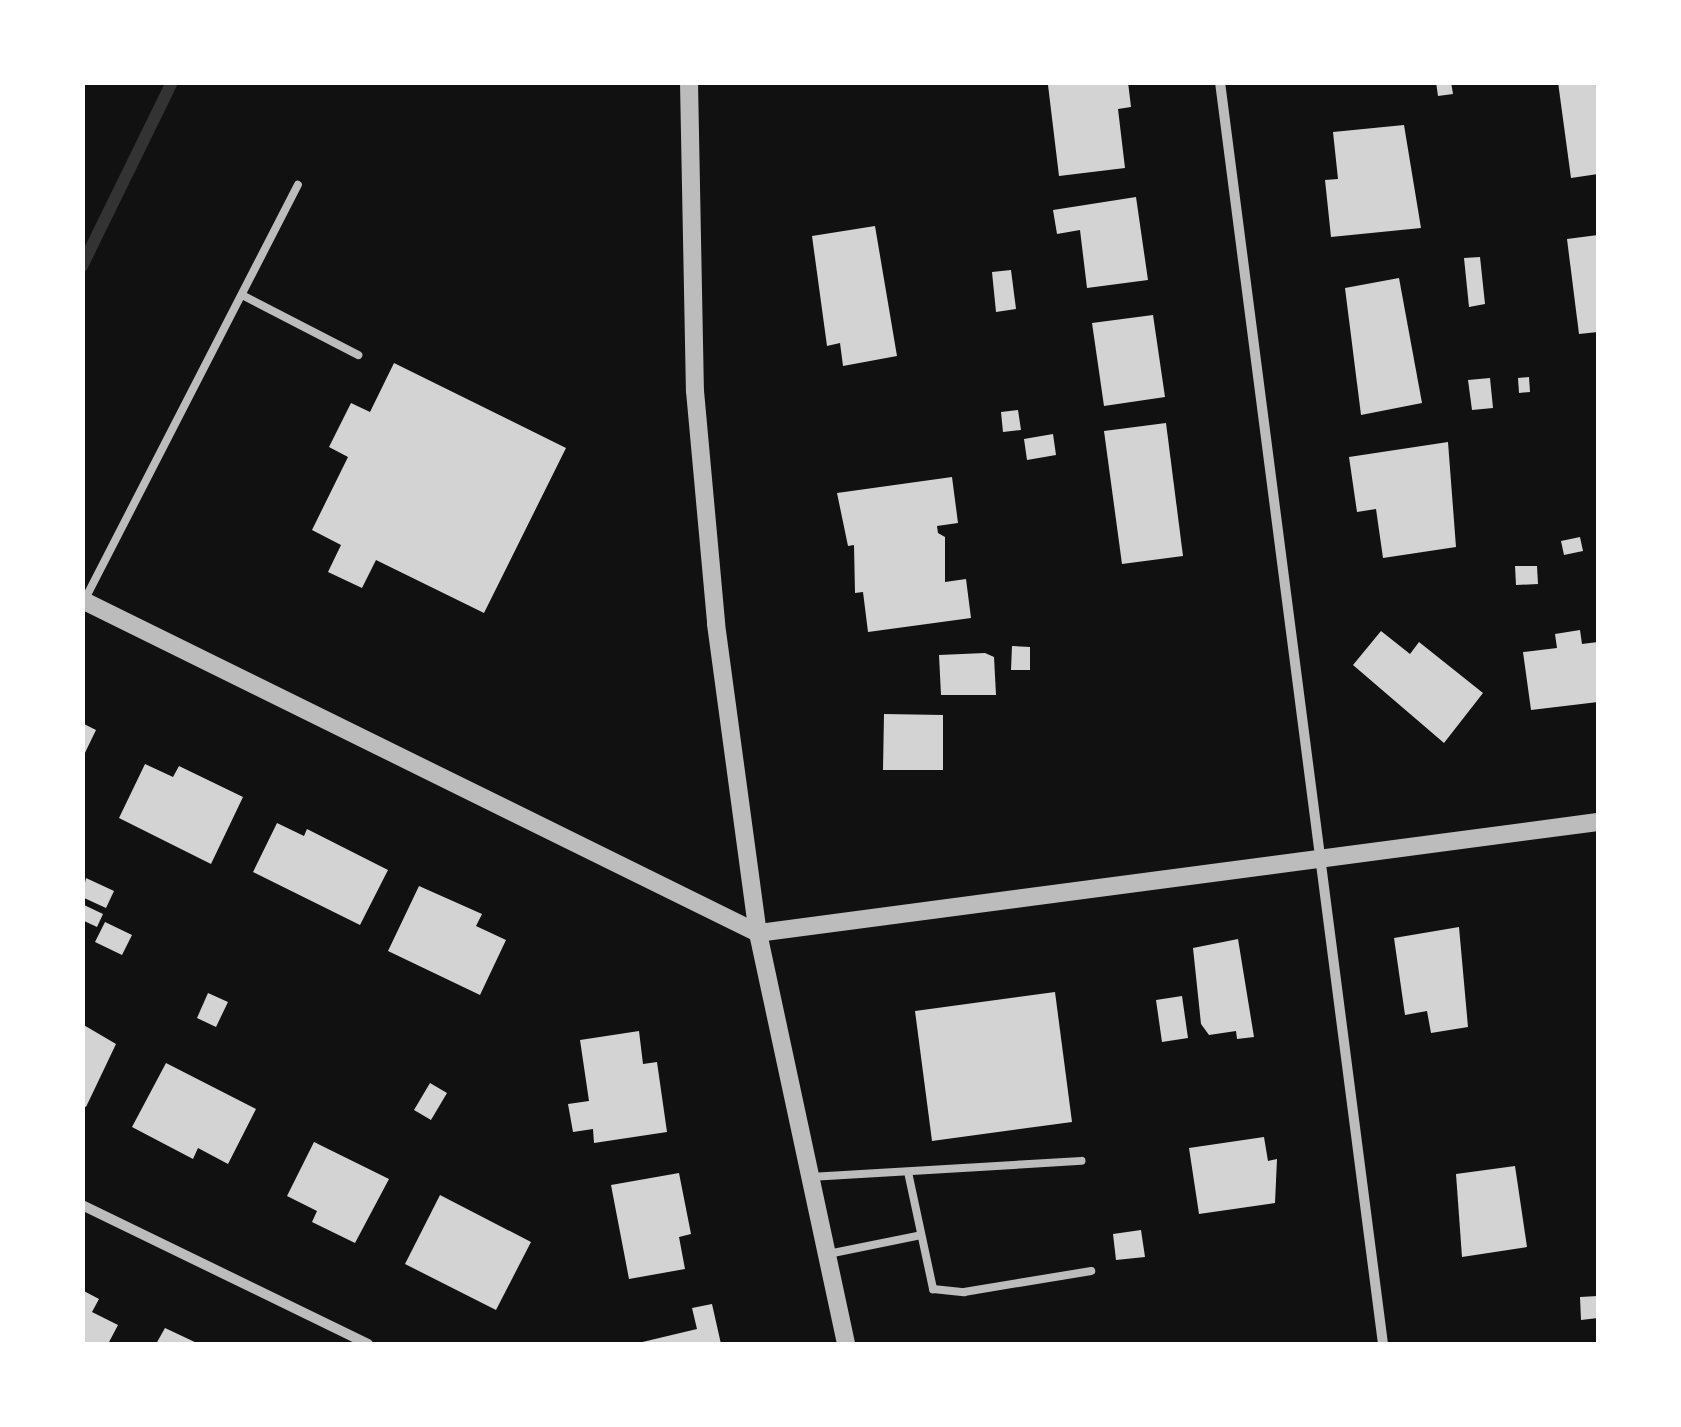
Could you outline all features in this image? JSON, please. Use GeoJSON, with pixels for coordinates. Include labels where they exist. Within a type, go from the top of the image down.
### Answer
{"type":"FeatureCollection","features":[{"type":"Feature","properties":{"kind":"street"},"geometry":{"type":"LineString","coordinates":[[689,82],[687,228],[701,494],[758,932],[846,1344]]}},
{"type":"Feature","properties":{"kind":"street"},"geometry":{"type":"LineString","coordinates":[[1220,82],[1383,1344]]}},
{"type":"Feature","properties":{"kind":"street"},"geometry":{"type":"LineString","coordinates":[[83,601],[758,932],[1318,862],[1598,822]]}},
{"type":"Feature","properties":{"kind":"street"},"geometry":{"type":"LineString","coordinates":[[82,1204],[368,1344]]}},
{"type":"Feature","properties":{"kind":"lane"},"geometry":{"type":"LineString","coordinates":[[83,601],[298,185]]}},
{"type":"Feature","properties":{"kind":"lane"},"geometry":{"type":"LineString","coordinates":[[242,295],[358,355]]}},
{"type":"Feature","properties":{"kind":"lane"},"geometry":{"type":"LineString","coordinates":[[810,1177],[1082,1162]]}},
{"type":"Feature","properties":{"kind":"lane"},"geometry":{"type":"LineString","coordinates":[[908,1172],[933,1289],[964,1292],[1090,1271]]}},
{"type":"Feature","properties":{"kind":"lane"},"geometry":{"type":"LineString","coordinates":[[827,1254],[922,1235]]}},
{"type":"Feature","properties":{"kind":"building"},"geometry":{"type":"Polygon","coordinates":[[[1128,82],[1131,107],[1118,109],[1125,168],[1059,176],[1048,85],[1128,82]]]}},
{"type":"Feature","properties":{"kind":"building"},"geometry":{"type":"Polygon","coordinates":[[[1436,82],[1451,82],[1453,94],[1438,96],[1436,82]]]}},
{"type":"Feature","properties":{"kind":"building"},"geometry":{"type":"Polygon","coordinates":[[[1558,82],[1598,82],[1598,174],[1571,178],[1558,82]]]}},
{"type":"Feature","properties":{"kind":"building"},"geometry":{"type":"Polygon","coordinates":[[[1404,125],[1421,228],[1331,237],[1325,180],[1338,179],[1333,132],[1404,125]]]}},
{"type":"Feature","properties":{"kind":"building"},"geometry":{"type":"Polygon","coordinates":[[[1136,197],[1148,280],[1087,288],[1080,230],[1057,234],[1053,210],[1136,197]]]}},
{"type":"Feature","properties":{"kind":"building"},"geometry":{"type":"Polygon","coordinates":[[[875,226],[897,356],[843,366],[840,343],[827,346],[812,236],[875,226]]]}},
{"type":"Feature","properties":{"kind":"building"},"geometry":{"type":"Polygon","coordinates":[[[1598,235],[1598,332],[1579,334],[1567,239],[1598,235]]]}},
{"type":"Feature","properties":{"kind":"building"},"geometry":{"type":"Polygon","coordinates":[[[1480,257],[1485,304],[1469,307],[1464,258],[1480,257]]]}},
{"type":"Feature","properties":{"kind":"building"},"geometry":{"type":"Polygon","coordinates":[[[1011,270],[1016,309],[996,312],[992,272],[1011,270]]]}},
{"type":"Feature","properties":{"kind":"building"},"geometry":{"type":"Polygon","coordinates":[[[1399,278],[1422,403],[1361,415],[1345,288],[1399,278]]]}},
{"type":"Feature","properties":{"kind":"building"},"geometry":{"type":"Polygon","coordinates":[[[1153,315],[1165,397],[1104,406],[1092,323],[1153,315]]]}},
{"type":"Feature","properties":{"kind":"building"},"geometry":{"type":"Polygon","coordinates":[[[394,363],[566,448],[484,613],[376,560],[362,588],[328,572],[341,545],[312,530],[348,457],[329,447],[351,403],[370,412],[394,363]]]}},
{"type":"Feature","properties":{"kind":"building"},"geometry":{"type":"Polygon","coordinates":[[[1529,377],[1530,392],[1519,393],[1518,378],[1529,377]]]}},
{"type":"Feature","properties":{"kind":"building"},"geometry":{"type":"Polygon","coordinates":[[[1490,378],[1493,408],[1472,410],[1468,380],[1490,378]]]}},
{"type":"Feature","properties":{"kind":"building"},"geometry":{"type":"Polygon","coordinates":[[[1018,410],[1021,430],[1003,432],[1001,412],[1018,410]]]}},
{"type":"Feature","properties":{"kind":"building"},"geometry":{"type":"Polygon","coordinates":[[[1166,423],[1183,556],[1122,564],[1104,431],[1166,423]]]}},
{"type":"Feature","properties":{"kind":"building"},"geometry":{"type":"Polygon","coordinates":[[[1053,434],[1056,455],[1027,460],[1024,439],[1053,434]]]}},
{"type":"Feature","properties":{"kind":"building"},"geometry":{"type":"Polygon","coordinates":[[[1448,442],[1456,547],[1383,558],[1376,509],[1357,512],[1349,457],[1448,442]]]}},
{"type":"Feature","properties":{"kind":"building"},"geometry":{"type":"Polygon","coordinates":[[[952,477],[958,523],[937,526],[938,533],[945,537],[945,582],[966,579],[971,618],[868,632],[863,592],[855,593],[854,545],[848,546],[837,493],[952,477]]]}},
{"type":"Feature","properties":{"kind":"building"},"geometry":{"type":"Polygon","coordinates":[[[1580,537],[1583,551],[1564,555],[1561,541],[1580,537]]]}},
{"type":"Feature","properties":{"kind":"building"},"geometry":{"type":"Polygon","coordinates":[[[1515,566],[1537,566],[1538,584],[1516,585],[1515,566]]]}},
{"type":"Feature","properties":{"kind":"building"},"geometry":{"type":"Polygon","coordinates":[[[1580,630],[1582,644],[1598,642],[1598,702],[1531,710],[1523,652],[1557,648],[1555,634],[1580,630]]]}},
{"type":"Feature","properties":{"kind":"building"},"geometry":{"type":"Polygon","coordinates":[[[1381,631],[1410,654],[1419,642],[1483,693],[1444,743],[1353,665],[1381,631]]]}},
{"type":"Feature","properties":{"kind":"building"},"geometry":{"type":"Polygon","coordinates":[[[1012,646],[1030,647],[1030,670],[1011,670],[1012,646]]]}},
{"type":"Feature","properties":{"kind":"building"},"geometry":{"type":"Polygon","coordinates":[[[985,653],[994,657],[996,695],[941,695],[939,655],[985,653]]]}},
{"type":"Feature","properties":{"kind":"building"},"geometry":{"type":"Polygon","coordinates":[[[884,714],[943,715],[943,770],[883,770],[884,714]]]}},
{"type":"Feature","properties":{"kind":"building"},"geometry":{"type":"Polygon","coordinates":[[[82,723],[96,730],[82,759],[82,723]]]}},
{"type":"Feature","properties":{"kind":"building"},"geometry":{"type":"Polygon","coordinates":[[[145,764],[173,777],[179,766],[243,797],[211,864],[119,818],[145,764]]]}},
{"type":"Feature","properties":{"kind":"building"},"geometry":{"type":"Polygon","coordinates":[[[277,823],[304,836],[307,829],[388,870],[360,925],[253,872],[277,823]]]}},
{"type":"Feature","properties":{"kind":"building"},"geometry":{"type":"Polygon","coordinates":[[[86,878],[114,891],[106,908],[82,897],[86,878]]]}},
{"type":"Feature","properties":{"kind":"building"},"geometry":{"type":"Polygon","coordinates":[[[419,886],[482,914],[476,926],[506,940],[480,995],[388,951],[419,886]]]}},
{"type":"Feature","properties":{"kind":"building"},"geometry":{"type":"Polygon","coordinates":[[[82,904],[103,914],[97,927],[82,920],[82,904]]]}},
{"type":"Feature","properties":{"kind":"building"},"geometry":{"type":"Polygon","coordinates":[[[105,922],[132,935],[122,955],[95,942],[105,922]]]}},
{"type":"Feature","properties":{"kind":"building"},"geometry":{"type":"Polygon","coordinates":[[[1459,927],[1468,1027],[1431,1033],[1427,1011],[1405,1015],[1394,938],[1459,927]]]}},
{"type":"Feature","properties":{"kind":"building"},"geometry":{"type":"Polygon","coordinates":[[[1238,939],[1254,1037],[1237,1039],[1236,1031],[1209,1035],[1201,1024],[1193,948],[1238,939]]]}},
{"type":"Feature","properties":{"kind":"building"},"geometry":{"type":"Polygon","coordinates":[[[1055,992],[1072,1122],[932,1141],[915,1011],[1055,992]]]}},
{"type":"Feature","properties":{"kind":"building"},"geometry":{"type":"Polygon","coordinates":[[[208,993],[228,1002],[216,1027],[197,1018],[208,993]]]}},
{"type":"Feature","properties":{"kind":"building"},"geometry":{"type":"Polygon","coordinates":[[[1182,996],[1188,1038],[1162,1042],[1156,1000],[1182,996]]]}},
{"type":"Feature","properties":{"kind":"building"},"geometry":{"type":"Polygon","coordinates":[[[82,1024],[116,1044],[86,1107],[82,1105],[82,1024]]]}},
{"type":"Feature","properties":{"kind":"building"},"geometry":{"type":"Polygon","coordinates":[[[639,1031],[643,1064],[657,1062],[667,1132],[594,1143],[593,1129],[573,1132],[568,1104],[589,1101],[580,1040],[639,1031]]]}},
{"type":"Feature","properties":{"kind":"building"},"geometry":{"type":"Polygon","coordinates":[[[166,1063],[256,1109],[228,1164],[198,1148],[193,1159],[132,1127],[166,1063]]]}},
{"type":"Feature","properties":{"kind":"building"},"geometry":{"type":"Polygon","coordinates":[[[430,1083],[447,1093],[431,1120],[414,1110],[430,1083]]]}},
{"type":"Feature","properties":{"kind":"building"},"geometry":{"type":"Polygon","coordinates":[[[1264,1137],[1268,1161],[1277,1159],[1275,1203],[1199,1214],[1189,1148],[1264,1137]]]}},
{"type":"Feature","properties":{"kind":"building"},"geometry":{"type":"Polygon","coordinates":[[[314,1142],[389,1179],[355,1243],[312,1222],[317,1211],[287,1196],[314,1142]]]}},
{"type":"Feature","properties":{"kind":"building"},"geometry":{"type":"Polygon","coordinates":[[[1515,1166],[1527,1247],[1462,1257],[1456,1174],[1515,1166]]]}},
{"type":"Feature","properties":{"kind":"building"},"geometry":{"type":"Polygon","coordinates":[[[679,1173],[691,1234],[679,1237],[685,1269],[629,1279],[611,1185],[679,1173]]]}},
{"type":"Feature","properties":{"kind":"building"},"geometry":{"type":"Polygon","coordinates":[[[440,1195],[531,1242],[496,1310],[405,1264],[440,1195]]]}},
{"type":"Feature","properties":{"kind":"building"},"geometry":{"type":"Polygon","coordinates":[[[1141,1230],[1145,1257],[1116,1260],[1113,1234],[1141,1230]]]}},
{"type":"Feature","properties":{"kind":"building"},"geometry":{"type":"Polygon","coordinates":[[[82,1290],[99,1299],[92,1312],[118,1325],[108,1344],[82,1344],[82,1290]]]}},
{"type":"Feature","properties":{"kind":"building"},"geometry":{"type":"Polygon","coordinates":[[[1598,1296],[1598,1318],[1581,1320],[1580,1297],[1598,1296]]]}},
{"type":"Feature","properties":{"kind":"building"},"geometry":{"type":"Polygon","coordinates":[[[712,1304],[721,1344],[634,1344],[697,1329],[692,1308],[712,1304]]]}},
{"type":"Feature","properties":{"kind":"building"},"geometry":{"type":"Polygon","coordinates":[[[165,1328],[199,1344],[156,1344],[165,1328]]]}},
{"type":"Feature","properties":{"kind":"waterway"},"geometry":{"type":"LineString","coordinates":[[82,266],[172,82]]}}]}
